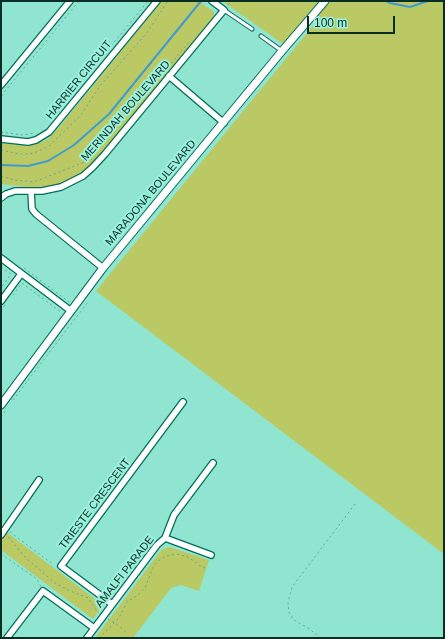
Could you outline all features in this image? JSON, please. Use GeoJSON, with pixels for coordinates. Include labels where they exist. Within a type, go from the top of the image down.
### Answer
{"type":"FeatureCollection","features":[{"type":"Feature","properties":{"kind":"street"},"geometry":{"type":"LineString","coordinates":[[1,85],[70,1]]}},
{"type":"Feature","properties":{"kind":"street","name":"HARRIER CIRCUIT"},"geometry":{"type":"LineString","coordinates":[[1,138],[28,142],[36,140],[49,132],[157,1]]}},
{"type":"Feature","properties":{"kind":"street"},"geometry":{"type":"LineString","coordinates":[[212,1],[223,9]]}},
{"type":"Feature","properties":{"kind":"street","name":"MARADONA BOULEVARD"},"geometry":{"type":"LineString","coordinates":[[1,405],[103,268],[325,1]]}},
{"type":"Feature","properties":{"kind":"street","name":"MERINDAH BOULEVARD"},"geometry":{"type":"LineString","coordinates":[[1,198],[6,194],[15,191],[42,191],[61,187],[82,176],[105,154],[223,9]]}},
{"type":"Feature","properties":{"kind":"street"},"geometry":{"type":"LineString","coordinates":[[169,76],[224,123]]}},
{"type":"Feature","properties":{"kind":"street"},"geometry":{"type":"LineString","coordinates":[[31,191],[32,209],[36,214],[103,268]]}},
{"type":"Feature","properties":{"kind":"street"},"geometry":{"type":"LineString","coordinates":[[1,258],[71,311]]}},
{"type":"Feature","properties":{"kind":"street"},"geometry":{"type":"LineString","coordinates":[[1,300],[21,274]]}},
{"type":"Feature","properties":{"kind":"street","name":"TRIESTE CRESCENT"},"geometry":{"type":"LineString","coordinates":[[112,604],[61,566],[183,402]]}},
{"type":"Feature","properties":{"kind":"street"},"geometry":{"type":"LineString","coordinates":[[165,538],[174,515],[213,463]]}},
{"type":"Feature","properties":{"kind":"street"},"geometry":{"type":"LineString","coordinates":[[2,534],[39,480]]}},
{"type":"Feature","properties":{"kind":"street"},"geometry":{"type":"LineString","coordinates":[[1,523],[7,527]]}},
{"type":"Feature","properties":{"kind":"street","name":"AMALFI PARADE"},"geometry":{"type":"LineString","coordinates":[[87,638],[157,545],[165,538],[211,555]]}},
{"type":"Feature","properties":{"kind":"street"},"geometry":{"type":"LineString","coordinates":[[7,638],[43,591],[94,628]]}},
{"type":"Feature","properties":{"kind":"lane"},"geometry":{"type":"LineString","coordinates":[[223,9],[252,29]]}},
{"type":"Feature","properties":{"kind":"lane"},"geometry":{"type":"LineString","coordinates":[[261,36],[282,51]]}},
{"type":"Feature","properties":{"kind":"path"},"geometry":{"type":"LineString","coordinates":[[1,101],[2,95],[79,1]]}},
{"type":"Feature","properties":{"kind":"path"},"geometry":{"type":"LineString","coordinates":[[85,78],[148,1]]}},
{"type":"Feature","properties":{"kind":"path"},"geometry":{"type":"LineString","coordinates":[[1,150],[19,154],[30,154],[49,146],[81,115],[110,75],[146,34],[168,1]]}},
{"type":"Feature","properties":{"kind":"path"},"geometry":{"type":"LineString","coordinates":[[223,9],[232,1]]}},
{"type":"Feature","properties":{"kind":"path"},"geometry":{"type":"LineString","coordinates":[[161,76],[192,40]]}},
{"type":"Feature","properties":{"kind":"path"},"geometry":{"type":"LineString","coordinates":[[1,132],[25,135],[39,131]]}},
{"type":"Feature","properties":{"kind":"path"},"geometry":{"type":"LineString","coordinates":[[1,176],[20,181],[34,182],[96,157]]}},
{"type":"Feature","properties":{"kind":"path"},"geometry":{"type":"LineString","coordinates":[[1,267],[11,274],[1,288]]}},
{"type":"Feature","properties":{"kind":"path"},"geometry":{"type":"LineString","coordinates":[[24,268],[71,311]]}},
{"type":"Feature","properties":{"kind":"path"},"geometry":{"type":"LineString","coordinates":[[10,300],[22,283],[71,311]]}},
{"type":"Feature","properties":{"kind":"path"},"geometry":{"type":"LineString","coordinates":[[1,416],[88,302]]}},
{"type":"Feature","properties":{"kind":"path"},"geometry":{"type":"LineString","coordinates":[[1,311],[5,306]]}},
{"type":"Feature","properties":{"kind":"path"},"geometry":{"type":"LineString","coordinates":[[321,638],[294,620],[289,613],[288,602],[292,586],[355,504]]}},
{"type":"Feature","properties":{"kind":"path"},"geometry":{"type":"LineString","coordinates":[[7,527],[11,533],[52,564],[61,566]]}},
{"type":"Feature","properties":{"kind":"path"},"geometry":{"type":"LineString","coordinates":[[2,534],[9,538],[26,558],[50,579],[68,590],[88,598],[96,610],[128,634]]}},
{"type":"Feature","properties":{"kind":"path"},"geometry":{"type":"LineString","coordinates":[[1,554],[37,580],[43,591]]}},
{"type":"Feature","properties":{"kind":"path"},"geometry":{"type":"LineString","coordinates":[[99,638],[110,625],[115,623],[121,615],[124,605],[145,588],[153,567],[162,559],[172,555],[182,555],[208,569]]}},
{"type":"Feature","properties":{"kind":"green space"},"geometry":{"type":"Polygon","coordinates":[[[162,1],[199,1],[214,12],[214,16],[95,162],[88,169],[72,179],[50,187],[33,188],[1,184],[1,143],[28,146],[48,139],[162,1]]]}},
{"type":"Feature","properties":{"kind":"green space"},"geometry":{"type":"Polygon","coordinates":[[[222,1],[444,1],[444,554],[96,291],[320,17],[315,13],[286,46],[222,1]]]}},
{"type":"Feature","properties":{"kind":"green space"},"geometry":{"type":"Polygon","coordinates":[[[1,528],[103,605],[93,619],[1,550],[1,528]]]}},
{"type":"Feature","properties":{"kind":"green space"},"geometry":{"type":"Polygon","coordinates":[[[170,547],[209,560],[199,591],[181,585],[171,588],[133,638],[95,638],[162,549],[170,547]]]}},
{"type":"Feature","properties":{"kind":"waterway"},"geometry":{"type":"LineString","coordinates":[[1,165],[28,166],[48,161],[74,145],[109,114],[201,1]]}},
{"type":"Feature","properties":{"kind":"waterway"},"geometry":{"type":"LineString","coordinates":[[386,1],[410,7],[428,1]]}}]}
